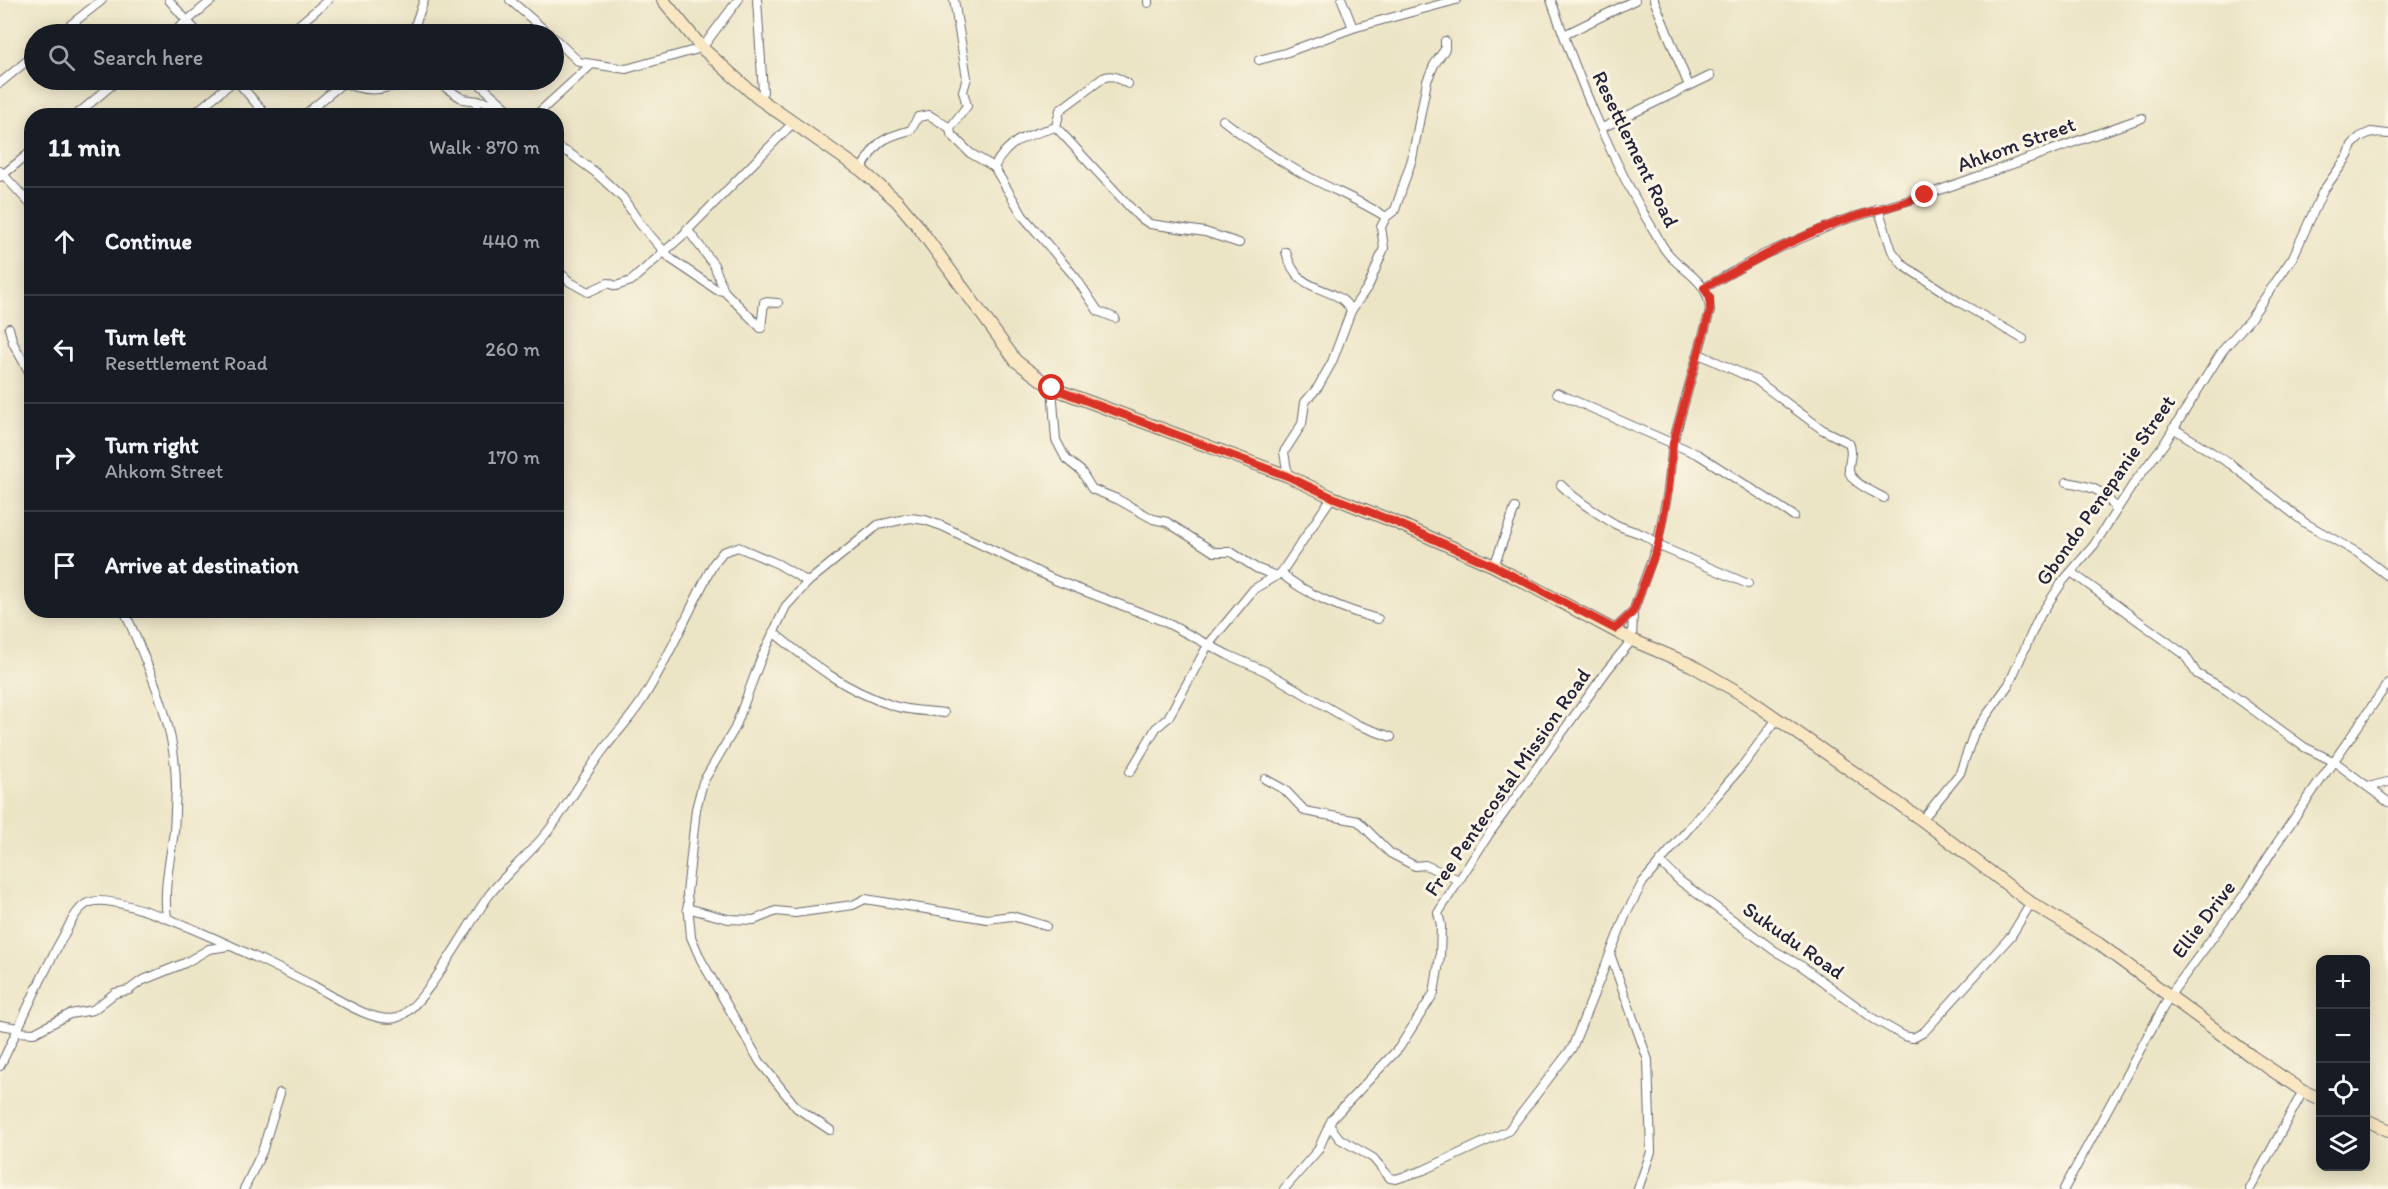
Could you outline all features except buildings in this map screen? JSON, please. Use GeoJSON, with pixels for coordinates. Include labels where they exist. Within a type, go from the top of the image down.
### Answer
{"type":"FeatureCollection","features":[{"type":"Feature","properties":{"kind":"main road"},"geometry":{"type":"LineString","coordinates":[[663,0],[702,48],[758,98],[792,124],[861,170],[897,201],[1016,361],[1052,388],[1287,476],[1395,522],[1494,566],[1632,640],[1691,665],[1743,695],[1922,820],[2031,903],[2099,944],[2303,1091],[2316,1097]]}},
{"type":"Feature","properties":{"kind":"main road"},"geometry":{"type":"LineString","coordinates":[[2370,1122],[2388,1130]]}},
{"type":"Feature","properties":{"kind":"street"},"geometry":{"type":"LineString","coordinates":[[72,24],[102,0]]}},
{"type":"Feature","properties":{"kind":"street"},"geometry":{"type":"LineString","coordinates":[[169,0],[190,24]]}},
{"type":"Feature","properties":{"kind":"street"},"geometry":{"type":"LineString","coordinates":[[183,24],[212,0]]}},
{"type":"Feature","properties":{"kind":"street"},"geometry":{"type":"LineString","coordinates":[[302,24],[328,0]]}},
{"type":"Feature","properties":{"kind":"street"},"geometry":{"type":"LineString","coordinates":[[415,24],[424,0]]}},
{"type":"Feature","properties":{"kind":"street"},"geometry":{"type":"LineString","coordinates":[[510,0],[538,24]]}},
{"type":"Feature","properties":{"kind":"street"},"geometry":{"type":"LineString","coordinates":[[564,48],[579,62],[626,69],[702,48],[738,0]]}},
{"type":"Feature","properties":{"kind":"street"},"geometry":{"type":"LineString","coordinates":[[757,0],[763,92],[758,98]]}},
{"type":"Feature","properties":{"kind":"street"},"geometry":{"type":"LineString","coordinates":[[954,0],[963,66],[967,78],[963,91],[967,106],[950,128],[951,135],[970,153],[994,167],[1023,216],[1076,278],[1098,310],[1115,318]]}},
{"type":"Feature","properties":{"kind":"street"},"geometry":{"type":"LineString","coordinates":[[1342,0],[1353,28]]}},
{"type":"Feature","properties":{"kind":"street"},"geometry":{"type":"LineString","coordinates":[[1259,60],[1353,28],[1456,0]]}},
{"type":"Feature","properties":{"kind":"street","name":"Resettlement Road"},"geometry":{"type":"LineString","coordinates":[[1551,0],[1602,128],[1641,210],[1666,251],[1704,288]]}},
{"type":"Feature","properties":{"kind":"street"},"geometry":{"type":"LineString","coordinates":[[1564,35],[1635,0]]}},
{"type":"Feature","properties":{"kind":"street"},"geometry":{"type":"LineString","coordinates":[[1654,0],[1689,86]]}},
{"type":"Feature","properties":{"kind":"street"},"geometry":{"type":"LineString","coordinates":[[1287,476],[1284,452],[1302,424],[1305,402],[1318,387],[1332,362],[1352,311],[1369,285],[1384,248],[1381,227],[1386,218],[1395,210],[1412,159],[1427,81],[1434,64],[1445,49],[1445,41]]}},
{"type":"Feature","properties":{"kind":"street"},"geometry":{"type":"LineString","coordinates":[[0,83],[24,63]]}},
{"type":"Feature","properties":{"kind":"street"},"geometry":{"type":"LineString","coordinates":[[564,90],[592,64]]}},
{"type":"Feature","properties":{"kind":"street"},"geometry":{"type":"LineString","coordinates":[[1056,127],[1060,110],[1103,78],[1115,76],[1128,84]]}},
{"type":"Feature","properties":{"kind":"street"},"geometry":{"type":"LineString","coordinates":[[1602,128],[1710,76]]}},
{"type":"Feature","properties":{"kind":"street"},"geometry":{"type":"LineString","coordinates":[[85,108],[106,90]]}},
{"type":"Feature","properties":{"kind":"street"},"geometry":{"type":"LineString","coordinates":[[201,108],[223,90]]}},
{"type":"Feature","properties":{"kind":"street"},"geometry":{"type":"LineString","coordinates":[[244,90],[260,108]]}},
{"type":"Feature","properties":{"kind":"street"},"geometry":{"type":"LineString","coordinates":[[312,108],[331,90]]}},
{"type":"Feature","properties":{"kind":"street"},"geometry":{"type":"LineString","coordinates":[[449,90],[463,99],[502,104]]}},
{"type":"Feature","properties":{"kind":"street"},"geometry":{"type":"LineString","coordinates":[[486,90],[507,108]]}},
{"type":"Feature","properties":{"kind":"street"},"geometry":{"type":"LineString","coordinates":[[544,108],[564,90]]}},
{"type":"Feature","properties":{"kind":"street"},"geometry":{"type":"LineString","coordinates":[[477,101],[477,108]]}},
{"type":"Feature","properties":{"kind":"street"},"geometry":{"type":"LineString","coordinates":[[861,170],[873,147],[892,135],[911,130],[918,117],[929,115],[950,128]]}},
{"type":"Feature","properties":{"kind":"street","name":"Ahkom Street"},"geometry":{"type":"LineString","coordinates":[[1704,288],[1800,237],[2142,118]]}},
{"type":"Feature","properties":{"kind":"street"},"geometry":{"type":"LineString","coordinates":[[1223,120],[1253,143],[1297,171],[1368,206],[1386,218]]}},
{"type":"Feature","properties":{"kind":"street"},"geometry":{"type":"LineString","coordinates":[[564,276],[588,291],[608,283],[616,286],[631,280],[687,229],[792,124]]}},
{"type":"Feature","properties":{"kind":"street"},"geometry":{"type":"LineString","coordinates":[[994,167],[1002,151],[1024,136],[1056,127]]}},
{"type":"Feature","properties":{"kind":"street"},"geometry":{"type":"LineString","coordinates":[[1056,127],[1139,217],[1150,224],[1205,232],[1239,243]]}},
{"type":"Feature","properties":{"kind":"street","name":"Gbondo Penepanie Street"},"geometry":{"type":"LineString","coordinates":[[1922,820],[1960,773],[1974,733],[2009,684],[2039,617],[2071,572],[2094,545],[2158,452],[2223,350],[2250,318],[2293,257],[2323,191],[2348,156],[2352,145],[2360,137],[2371,132],[2388,134]]}},
{"type":"Feature","properties":{"kind":"street"},"geometry":{"type":"LineString","coordinates":[[564,151],[595,172],[623,198],[640,224],[664,251],[691,274],[717,290],[724,291]]}},
{"type":"Feature","properties":{"kind":"street"},"geometry":{"type":"LineString","coordinates":[[24,157],[1,174],[24,198]]}},
{"type":"Feature","properties":{"kind":"street"},"geometry":{"type":"LineString","coordinates":[[1878,208],[1892,251],[1904,265],[1959,302],[2023,339]]}},
{"type":"Feature","properties":{"kind":"street"},"geometry":{"type":"LineString","coordinates":[[687,229],[714,265],[724,291],[760,328],[764,302],[778,303]]}},
{"type":"Feature","properties":{"kind":"street"},"geometry":{"type":"LineString","coordinates":[[1286,252],[1295,274],[1316,289],[1329,292],[1347,303],[1352,311]]}},
{"type":"Feature","properties":{"kind":"street"},"geometry":{"type":"LineString","coordinates":[[1632,640],[1633,612],[1658,545],[1668,491],[1673,443],[1710,311],[1710,298],[1704,288]]}},
{"type":"Feature","properties":{"kind":"street"},"geometry":{"type":"LineString","coordinates":[[9,328],[13,343],[24,363]]}},
{"type":"Feature","properties":{"kind":"street"},"geometry":{"type":"LineString","coordinates":[[1699,354],[1756,380],[1823,430],[1849,442],[1852,450],[1849,472],[1852,478],[1884,498]]}},
{"type":"Feature","properties":{"kind":"street"},"geometry":{"type":"LineString","coordinates":[[1052,388],[1056,440],[1066,459],[1081,471],[1092,489],[1153,519],[1167,522],[1214,552],[1231,552],[1256,568],[1278,574],[1307,592],[1356,613],[1378,619]]}},
{"type":"Feature","properties":{"kind":"street"},"geometry":{"type":"LineString","coordinates":[[1557,393],[1699,455],[1794,516]]}},
{"type":"Feature","properties":{"kind":"street"},"geometry":{"type":"LineString","coordinates":[[2173,428],[2232,465],[2304,524],[2358,553],[2388,576]]}},
{"type":"Feature","properties":{"kind":"street"},"geometry":{"type":"LineString","coordinates":[[2067,482],[2097,489],[2111,501],[2116,510]]}},
{"type":"Feature","properties":{"kind":"street"},"geometry":{"type":"LineString","coordinates":[[1561,485],[1578,501],[1617,525],[1650,536],[1658,545],[1748,584]]}},
{"type":"Feature","properties":{"kind":"street"},"geometry":{"type":"LineString","coordinates":[[1130,772],[1156,728],[1168,718],[1208,645],[1254,590],[1278,574],[1332,497]]}},
{"type":"Feature","properties":{"kind":"street"},"geometry":{"type":"LineString","coordinates":[[1494,566],[1515,508]]}},
{"type":"Feature","properties":{"kind":"street"},"geometry":{"type":"LineString","coordinates":[[830,1130],[797,1108],[760,1062],[701,960],[691,938],[687,908],[692,840],[703,782],[735,728],[759,661],[786,606],[808,582],[878,525],[910,518],[925,520],[971,538],[1055,580],[1163,621],[1208,645],[1265,670],[1358,725],[1391,737]]}},
{"type":"Feature","properties":{"kind":"street"},"geometry":{"type":"LineString","coordinates":[[0,1066],[49,961],[75,915],[85,904],[92,901],[140,907],[167,918],[230,946],[369,1015],[393,1019],[404,1015],[412,1009],[436,976],[490,893],[549,829],[603,750],[641,702],[661,669],[714,563],[723,552],[738,547],[778,564],[808,582]]}},
{"type":"Feature","properties":{"kind":"street"},"geometry":{"type":"LineString","coordinates":[[2071,572],[2184,654],[2197,674],[2226,690],[2304,747],[2335,762],[2388,802]]}},
{"type":"Feature","properties":{"kind":"street"},"geometry":{"type":"LineString","coordinates":[[1615,629],[1633,612]]}},
{"type":"Feature","properties":{"kind":"street"},"geometry":{"type":"LineString","coordinates":[[127,618],[159,696],[172,745],[176,787],[174,829],[165,891],[167,918]]}},
{"type":"Feature","properties":{"kind":"street"},"geometry":{"type":"LineString","coordinates":[[773,632],[823,672],[854,689],[895,706],[944,713]]}},
{"type":"Feature","properties":{"kind":"street","name":"Free Pentecostal Mission Road"},"geometry":{"type":"LineString","coordinates":[[1284,1189],[1318,1150],[1332,1119],[1363,1084],[1400,1048],[1434,993],[1440,957],[1441,925],[1438,913],[1488,834],[1608,669],[1632,640]]}},
{"type":"Feature","properties":{"kind":"street","name":"Ellie Drive"},"geometry":{"type":"LineString","coordinates":[[2064,1189],[2170,995],[2247,891],[2277,843],[2388,683]]}},
{"type":"Feature","properties":{"kind":"street"},"geometry":{"type":"LineString","coordinates":[[1329,1125],[1340,1139],[1373,1158],[1390,1178],[1396,1179],[1464,1153],[1508,1131],[1572,1048],[1626,914],[1637,893],[1660,862],[1743,765],[1777,719]]}},
{"type":"Feature","properties":{"kind":"street"},"geometry":{"type":"LineString","coordinates":[[1265,779],[1285,790],[1305,811],[1358,821],[1390,853],[1415,866],[1425,865],[1459,880]]}},
{"type":"Feature","properties":{"kind":"street"},"geometry":{"type":"LineString","coordinates":[[2368,787],[2388,782]]}},
{"type":"Feature","properties":{"kind":"street","name":"Sukudu Road"},"geometry":{"type":"LineString","coordinates":[[1660,862],[1680,881],[1775,951],[1828,984],[1874,1019],[1904,1036],[1913,1038],[1924,1032],[2011,936],[2031,903]]}},
{"type":"Feature","properties":{"kind":"street"},"geometry":{"type":"LineString","coordinates":[[687,908],[728,919],[754,920],[776,911],[795,913],[854,905],[866,899],[987,919],[1012,916],[1046,926]]}},
{"type":"Feature","properties":{"kind":"street"},"geometry":{"type":"LineString","coordinates":[[0,1025],[34,1034],[70,1014],[93,1010],[115,993],[129,990],[141,981],[185,963],[209,949],[230,946]]}},
{"type":"Feature","properties":{"kind":"street"},"geometry":{"type":"LineString","coordinates":[[1610,954],[1648,1060],[1651,1152],[1638,1189]]}},
{"type":"Feature","properties":{"kind":"street"},"geometry":{"type":"LineString","coordinates":[[2250,1189],[2303,1091]]}},
{"type":"Feature","properties":{"kind":"street"},"geometry":{"type":"LineString","coordinates":[[244,1189],[262,1152],[280,1093]]}},
{"type":"Feature","properties":{"kind":"route"},"geometry":{"type":"LineString","coordinates":[[1052,388],[1287,476],[1395,522],[1494,566],[1615,629],[1633,612],[1658,545],[1668,491],[1673,443],[1710,311],[1710,298],[1704,288],[1800,237],[1878,208],[1925,195]]}}]}
